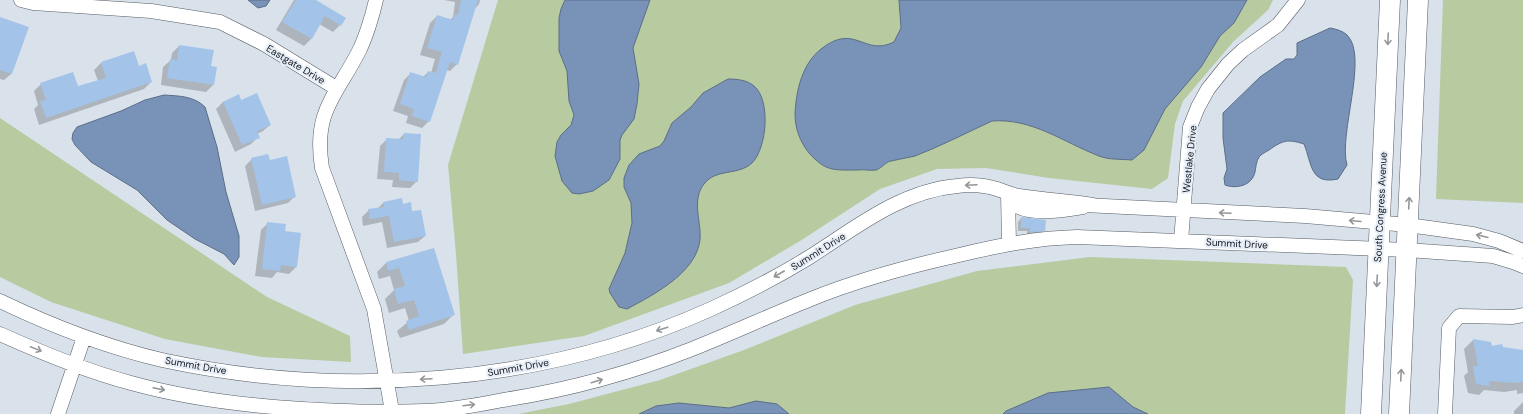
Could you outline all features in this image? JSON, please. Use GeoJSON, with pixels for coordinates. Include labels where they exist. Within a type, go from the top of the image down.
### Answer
{"type":"FeatureCollection","features":[{"type":"Feature","properties":{"kind":"main road","name":"South Congress Avenue"},"geometry":{"type":"LineString","coordinates":[[1371,414],[1390,0]]}},
{"type":"Feature","properties":{"kind":"main road"},"geometry":{"type":"LineString","coordinates":[[1399,414],[1418,0]]}},
{"type":"Feature","properties":{"kind":"street","name":"Eastgate Drive"},"geometry":{"type":"LineString","coordinates":[[21,0],[33,3],[151,11],[220,22],[264,44],[336,88],[323,118],[320,135],[322,168],[374,309],[392,411]]}},
{"type":"Feature","properties":{"kind":"street"},"geometry":{"type":"LineString","coordinates":[[336,88],[360,48],[370,23],[376,0]]}},
{"type":"Feature","properties":{"kind":"street","name":"Westlake Drive"},"geometry":{"type":"LineString","coordinates":[[1181,241],[1190,127],[1201,101],[1208,89],[1228,64],[1243,50],[1278,25],[1298,0]]}},
{"type":"Feature","properties":{"kind":"street","name":"Summit Drive"},"geometry":{"type":"LineString","coordinates":[[0,301],[84,337],[160,359],[211,369],[318,380],[386,381],[437,378],[527,366],[612,345],[675,324],[711,309],[805,260],[885,209],[914,195],[935,189],[978,185],[1008,193],[1017,199],[1028,203],[1305,216],[1408,225],[1473,234],[1499,241],[1523,251]]}},
{"type":"Feature","properties":{"kind":"street"},"geometry":{"type":"LineString","coordinates":[[1008,193],[1009,244]]}},
{"type":"Feature","properties":{"kind":"street","name":"Summit Drive"},"geometry":{"type":"LineString","coordinates":[[0,334],[75,365],[132,383],[236,404],[299,409],[428,411],[485,404],[547,393],[591,383],[692,349],[749,324],[848,285],[890,272],[1009,244],[1038,239],[1067,238],[1181,241],[1407,250],[1493,256],[1523,266]]}},
{"type":"Feature","properties":{"kind":"street"},"geometry":{"type":"LineString","coordinates":[[1445,414],[1449,328],[1459,316],[1513,318],[1523,315]]}},
{"type":"Feature","properties":{"kind":"street"},"geometry":{"type":"LineString","coordinates":[[58,414],[84,337]]}},
{"type":"Feature","properties":{"kind":"green space"},"geometry":{"type":"Polygon","coordinates":[[[498,0],[1273,0],[1268,10],[1233,42],[1183,101],[1175,124],[1168,178],[1152,189],[1049,178],[986,168],[937,169],[880,189],[800,241],[729,283],[584,336],[463,354],[448,165],[498,0]]]}},
{"type":"Feature","properties":{"kind":"green space"},"geometry":{"type":"Polygon","coordinates":[[[1443,0],[1523,0],[1523,203],[1436,199],[1443,0]]]}},
{"type":"Feature","properties":{"kind":"green space"},"geometry":{"type":"Polygon","coordinates":[[[0,118],[267,297],[350,336],[351,362],[262,357],[165,339],[51,302],[0,277],[0,118]]]}},
{"type":"Feature","properties":{"kind":"green space"},"geometry":{"type":"Polygon","coordinates":[[[1090,257],[1346,267],[1353,280],[1345,414],[518,414],[569,404],[660,380],[744,350],[855,305],[977,271],[1090,257]]]}},
{"type":"Feature","properties":{"kind":"water"},"geometry":{"type":"Polygon","coordinates":[[[248,0],[270,0],[266,6],[258,8],[248,0]]]}},
{"type":"Feature","properties":{"kind":"water"},"geometry":{"type":"Polygon","coordinates":[[[565,0],[650,0],[633,48],[639,84],[637,104],[634,119],[620,140],[620,159],[609,180],[593,191],[579,194],[572,193],[562,181],[555,156],[557,142],[561,135],[571,125],[574,115],[569,101],[567,71],[559,51],[559,18],[565,0]]]}},
{"type":"Feature","properties":{"kind":"water"},"geometry":{"type":"Polygon","coordinates":[[[899,0],[1247,0],[1234,23],[1220,36],[1201,67],[1165,109],[1144,150],[1132,160],[1103,157],[1047,132],[1021,123],[992,121],[944,144],[915,156],[889,162],[876,170],[836,170],[826,167],[820,164],[809,153],[797,130],[795,114],[801,78],[814,55],[833,42],[843,39],[851,39],[875,46],[884,46],[894,42],[901,28],[899,0]]]}},
{"type":"Feature","properties":{"kind":"water"},"geometry":{"type":"Polygon","coordinates":[[[1330,28],[1344,32],[1347,35],[1353,45],[1355,60],[1346,135],[1345,152],[1347,165],[1338,179],[1322,179],[1317,176],[1311,165],[1304,144],[1294,141],[1286,141],[1278,144],[1260,156],[1257,161],[1253,177],[1247,183],[1234,187],[1225,185],[1224,178],[1227,169],[1223,138],[1223,113],[1260,77],[1286,59],[1294,59],[1297,55],[1297,43],[1330,28]]]}},
{"type":"Feature","properties":{"kind":"water"},"geometry":{"type":"Polygon","coordinates":[[[728,79],[748,82],[754,86],[763,102],[765,113],[764,136],[757,156],[752,163],[746,167],[740,170],[715,176],[704,184],[698,201],[700,231],[699,245],[694,257],[676,279],[651,296],[627,309],[619,307],[609,289],[625,253],[632,223],[631,203],[624,187],[624,178],[629,165],[639,154],[660,146],[664,141],[672,123],[691,107],[703,93],[728,79]]]}},
{"type":"Feature","properties":{"kind":"water"},"geometry":{"type":"Polygon","coordinates":[[[164,95],[181,96],[201,103],[205,107],[217,147],[226,192],[239,236],[239,257],[234,265],[224,254],[195,239],[167,220],[137,190],[91,162],[75,145],[72,139],[73,133],[77,127],[121,111],[145,100],[164,95]]]}},
{"type":"Feature","properties":{"kind":"water"},"geometry":{"type":"Polygon","coordinates":[[[1109,387],[1133,407],[1148,414],[1003,414],[1006,411],[1048,393],[1109,387]]]}},
{"type":"Feature","properties":{"kind":"water"},"geometry":{"type":"Polygon","coordinates":[[[756,401],[777,404],[789,414],[639,414],[656,406],[679,403],[729,408],[756,401]]]}},
{"type":"Feature","properties":{"kind":"building"},"geometry":{"type":"Polygon","coordinates":[[[296,0],[316,0],[346,18],[341,26],[325,16],[312,39],[282,22],[296,0]]]}},
{"type":"Feature","properties":{"kind":"building"},"geometry":{"type":"Polygon","coordinates":[[[461,0],[478,0],[458,65],[450,62],[430,122],[412,116],[414,109],[400,104],[410,72],[426,77],[428,71],[436,73],[442,52],[427,48],[437,15],[453,20],[455,14],[458,15],[461,0]]]}},
{"type":"Feature","properties":{"kind":"building"},"geometry":{"type":"Polygon","coordinates":[[[0,17],[29,27],[12,74],[0,70],[0,17]]]}},
{"type":"Feature","properties":{"kind":"building"},"geometry":{"type":"Polygon","coordinates":[[[179,45],[214,50],[211,66],[217,67],[214,85],[167,78],[170,59],[177,60],[179,45]]]}},
{"type":"Feature","properties":{"kind":"building"},"geometry":{"type":"Polygon","coordinates":[[[134,51],[139,66],[146,63],[152,82],[46,118],[40,101],[46,100],[40,83],[73,72],[78,86],[106,78],[101,62],[134,51]]]}},
{"type":"Feature","properties":{"kind":"building"},"geometry":{"type":"Polygon","coordinates":[[[257,93],[271,125],[257,131],[260,138],[242,145],[223,102],[239,94],[241,100],[257,93]]]}},
{"type":"Feature","properties":{"kind":"building"},"geometry":{"type":"Polygon","coordinates":[[[404,133],[421,134],[418,182],[399,180],[399,173],[384,172],[386,138],[403,139],[404,133]]]}},
{"type":"Feature","properties":{"kind":"building"},"geometry":{"type":"Polygon","coordinates":[[[268,154],[270,160],[287,156],[296,197],[262,205],[251,158],[268,154]]]}},
{"type":"Feature","properties":{"kind":"building"},"geometry":{"type":"Polygon","coordinates":[[[402,198],[403,204],[411,202],[412,211],[421,210],[426,236],[394,242],[389,216],[370,219],[368,209],[384,207],[383,202],[402,198]]]}},
{"type":"Feature","properties":{"kind":"building"},"geometry":{"type":"Polygon","coordinates":[[[1021,217],[1046,220],[1045,231],[1030,232],[1030,228],[1021,228],[1021,217]]]}},
{"type":"Feature","properties":{"kind":"building"},"geometry":{"type":"Polygon","coordinates":[[[267,222],[286,224],[285,231],[301,233],[297,267],[281,265],[280,271],[262,269],[267,222]]]}},
{"type":"Feature","properties":{"kind":"building"},"geometry":{"type":"Polygon","coordinates":[[[434,248],[455,315],[409,330],[406,321],[419,316],[414,300],[398,304],[394,289],[405,286],[399,268],[388,271],[386,262],[434,248]]]}},
{"type":"Feature","properties":{"kind":"building"},"geometry":{"type":"Polygon","coordinates":[[[1473,339],[1491,342],[1492,346],[1502,344],[1503,347],[1523,350],[1523,382],[1514,383],[1490,381],[1489,386],[1476,384],[1473,366],[1478,366],[1473,339]]]}}]}
